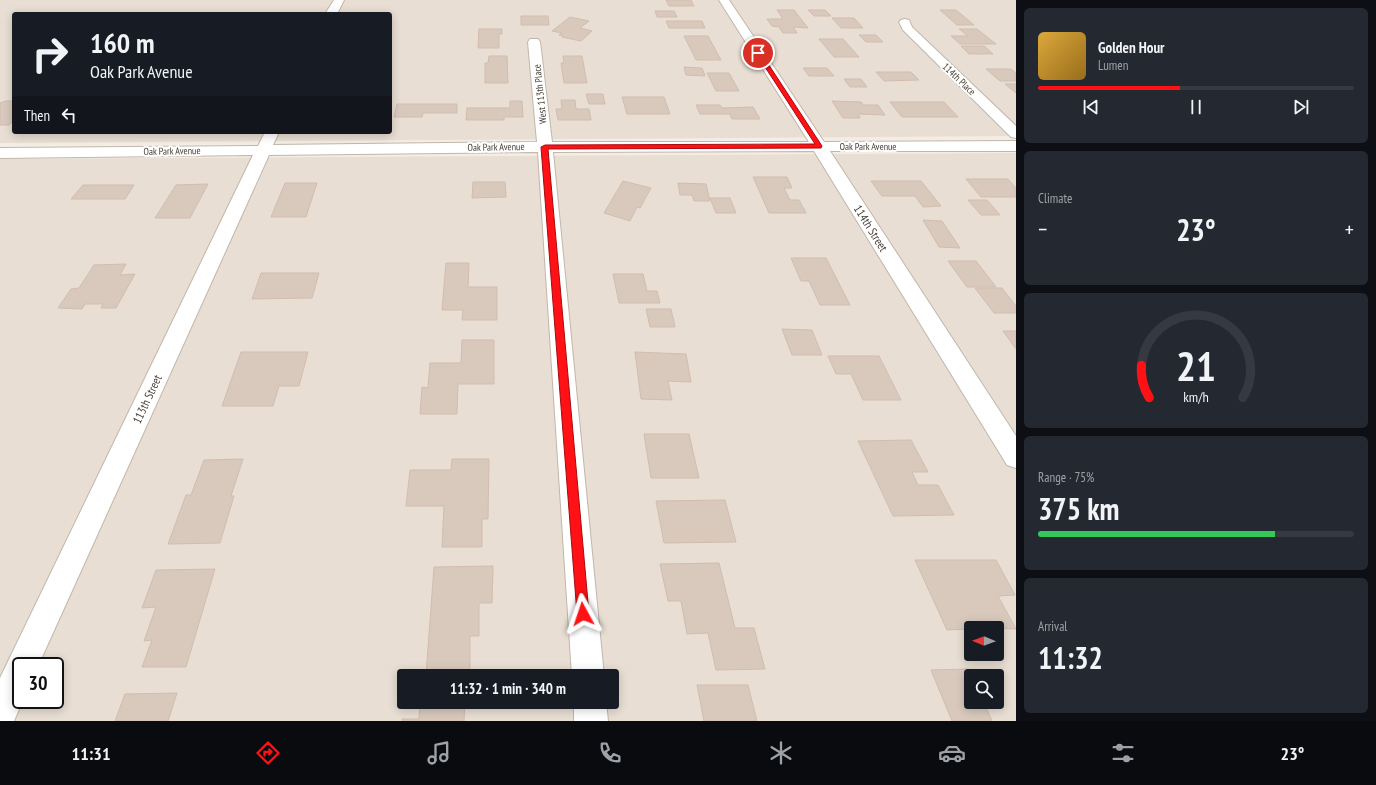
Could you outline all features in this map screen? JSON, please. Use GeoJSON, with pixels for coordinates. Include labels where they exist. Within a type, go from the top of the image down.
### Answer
{"type":"FeatureCollection","features":[{"type":"Feature","properties":{"kind":"street"},"geometry":{"type":"LineString","coordinates":[[333,12],[338,0]]}},
{"type":"Feature","properties":{"kind":"street","name":"114th Street"},"geometry":{"type":"LineString","coordinates":[[724,0],[819,146],[1016,457]]}},
{"type":"Feature","properties":{"kind":"street","name":"114th Place"},"geometry":{"type":"LineString","coordinates":[[905,22],[907,28],[1016,134]]}},
{"type":"Feature","properties":{"kind":"street","name":"West 113th Place"},"geometry":{"type":"LineString","coordinates":[[534,42],[545,147],[587,669]]}},
{"type":"Feature","properties":{"kind":"street","name":"Oak Park Avenue"},"geometry":{"type":"LineString","coordinates":[[0,153],[267,141],[545,147],[1016,146]]}},
{"type":"Feature","properties":{"kind":"street","name":"113th Street"},"geometry":{"type":"LineString","coordinates":[[27,657],[267,141]]}},
{"type":"Feature","properties":{"kind":"street","name":"113th Street"},"geometry":{"type":"LineString","coordinates":[[0,714],[12,688]]}},
{"type":"Feature","properties":{"kind":"street"},"geometry":{"type":"LineString","coordinates":[[590,709],[591,721]]}},
{"type":"Feature","properties":{"kind":"shaded area"},"geometry":{"type":"Polygon","coordinates":[[[0,0],[1016,0],[1016,136],[0,143],[0,0]]]}},
{"type":"Feature","properties":{"kind":"shaded area"},"geometry":{"type":"Polygon","coordinates":[[[1016,153],[1016,721],[0,721],[0,159],[1016,153]]]}},
{"type":"Feature","properties":{"kind":"building"},"geometry":{"type":"Polygon","coordinates":[[[666,0],[691,0],[694,6],[669,6],[666,0]]]}},
{"type":"Feature","properties":{"kind":"building"},"geometry":{"type":"Polygon","coordinates":[[[777,10],[794,10],[808,28],[793,27],[797,33],[783,33],[779,27],[772,26],[767,19],[783,19],[777,10]]]}},
{"type":"Feature","properties":{"kind":"building"},"geometry":{"type":"Polygon","coordinates":[[[808,10],[825,10],[831,16],[814,16],[808,10]]]}},
{"type":"Feature","properties":{"kind":"building"},"geometry":{"type":"Polygon","coordinates":[[[940,10],[956,10],[974,25],[957,25],[940,10]]]}},
{"type":"Feature","properties":{"kind":"building"},"geometry":{"type":"Polygon","coordinates":[[[655,11],[674,11],[677,17],[657,17],[655,11]]]}},
{"type":"Feature","properties":{"kind":"building"},"geometry":{"type":"Polygon","coordinates":[[[521,16],[548,16],[549,25],[521,25],[521,16]]]}},
{"type":"Feature","properties":{"kind":"building"},"geometry":{"type":"Polygon","coordinates":[[[570,17],[589,21],[580,28],[592,31],[581,41],[562,37],[563,36],[559,35],[562,33],[552,31],[570,17]]]}},
{"type":"Feature","properties":{"kind":"building"},"geometry":{"type":"Polygon","coordinates":[[[832,18],[854,18],[863,28],[841,28],[832,18]]]}},
{"type":"Feature","properties":{"kind":"building"},"geometry":{"type":"Polygon","coordinates":[[[666,21],[702,21],[705,28],[669,28],[666,21]]]}},
{"type":"Feature","properties":{"kind":"building"},"geometry":{"type":"Polygon","coordinates":[[[479,29],[502,29],[502,34],[499,34],[499,48],[478,48],[479,29]]]}},
{"type":"Feature","properties":{"kind":"building"},"geometry":{"type":"Polygon","coordinates":[[[959,29],[977,29],[996,44],[960,44],[951,36],[968,36],[959,29]]]}},
{"type":"Feature","properties":{"kind":"building"},"geometry":{"type":"Polygon","coordinates":[[[859,35],[876,35],[883,42],[866,42],[859,35]]]}},
{"type":"Feature","properties":{"kind":"building"},"geometry":{"type":"Polygon","coordinates":[[[684,36],[708,36],[721,60],[696,60],[684,36]]]}},
{"type":"Feature","properties":{"kind":"building"},"geometry":{"type":"Polygon","coordinates":[[[819,39],[843,39],[859,57],[834,57],[819,39]]]}},
{"type":"Feature","properties":{"kind":"building"},"geometry":{"type":"Polygon","coordinates":[[[961,46],[984,46],[993,54],[969,54],[961,46]]]}},
{"type":"Feature","properties":{"kind":"building"},"geometry":{"type":"Polygon","coordinates":[[[489,56],[507,56],[508,83],[485,83],[485,63],[488,63],[489,56]]]}},
{"type":"Feature","properties":{"kind":"building"},"geometry":{"type":"Polygon","coordinates":[[[563,56],[582,56],[587,83],[564,83],[561,63],[564,63],[563,56]]]}},
{"type":"Feature","properties":{"kind":"building"},"geometry":{"type":"Polygon","coordinates":[[[684,67],[702,68],[705,76],[686,75],[684,67]]]}},
{"type":"Feature","properties":{"kind":"building"},"geometry":{"type":"Polygon","coordinates":[[[803,68],[827,68],[834,76],[809,76],[803,68]]]}},
{"type":"Feature","properties":{"kind":"building"},"geometry":{"type":"Polygon","coordinates":[[[986,69],[1011,69],[1016,73],[1016,81],[1000,81],[986,69]]]}},
{"type":"Feature","properties":{"kind":"building"},"geometry":{"type":"Polygon","coordinates":[[[876,72],[911,72],[919,80],[884,81],[876,72]]]}},
{"type":"Feature","properties":{"kind":"building"},"geometry":{"type":"Polygon","coordinates":[[[707,73],[729,73],[739,91],[716,91],[707,73]]]}},
{"type":"Feature","properties":{"kind":"building"},"geometry":{"type":"Polygon","coordinates":[[[844,79],[861,79],[867,87],[850,87],[844,79]]]}},
{"type":"Feature","properties":{"kind":"building"},"geometry":{"type":"Polygon","coordinates":[[[1005,84],[1016,84],[1016,93],[1005,84]]]}},
{"type":"Feature","properties":{"kind":"building"},"geometry":{"type":"Polygon","coordinates":[[[586,94],[603,94],[605,104],[589,104],[586,94]]]}},
{"type":"Feature","properties":{"kind":"building"},"geometry":{"type":"Polygon","coordinates":[[[622,97],[664,97],[670,114],[627,114],[622,97]]]}},
{"type":"Feature","properties":{"kind":"building"},"geometry":{"type":"Polygon","coordinates":[[[561,100],[575,100],[576,109],[589,109],[591,120],[558,120],[556,109],[562,109],[561,100]]]}},
{"type":"Feature","properties":{"kind":"building"},"geometry":{"type":"Polygon","coordinates":[[[12,101],[12,122],[9,125],[0,125],[0,103],[12,101]]]}},
{"type":"Feature","properties":{"kind":"building"},"geometry":{"type":"Polygon","coordinates":[[[510,101],[522,101],[523,117],[504,117],[504,120],[466,120],[467,108],[510,108],[510,101]]]}},
{"type":"Feature","properties":{"kind":"building"},"geometry":{"type":"Polygon","coordinates":[[[832,101],[861,102],[864,105],[878,105],[885,115],[858,114],[860,118],[843,118],[832,101]]]}},
{"type":"Feature","properties":{"kind":"building"},"geometry":{"type":"Polygon","coordinates":[[[890,102],[944,102],[958,117],[902,117],[890,102]]]}},
{"type":"Feature","properties":{"kind":"building"},"geometry":{"type":"Polygon","coordinates":[[[397,104],[457,104],[457,113],[423,113],[422,117],[394,117],[397,104]]]}},
{"type":"Feature","properties":{"kind":"building"},"geometry":{"type":"Polygon","coordinates":[[[696,105],[720,105],[722,108],[753,107],[760,119],[732,119],[730,114],[700,114],[696,105]]]}},
{"type":"Feature","properties":{"kind":"building"},"geometry":{"type":"Polygon","coordinates":[[[753,177],[787,177],[792,188],[784,188],[790,200],[799,200],[806,213],[769,213],[753,177]]]}},
{"type":"Feature","properties":{"kind":"building"},"geometry":{"type":"Polygon","coordinates":[[[966,179],[1008,179],[1016,188],[1016,197],[981,197],[966,179]]]}},
{"type":"Feature","properties":{"kind":"building"},"geometry":{"type":"Polygon","coordinates":[[[623,181],[651,188],[640,208],[637,207],[630,221],[604,213],[623,181]]]}},
{"type":"Feature","properties":{"kind":"building"},"geometry":{"type":"Polygon","coordinates":[[[871,181],[921,181],[941,206],[923,207],[915,196],[882,196],[871,181]]]}},
{"type":"Feature","properties":{"kind":"building"},"geometry":{"type":"Polygon","coordinates":[[[473,182],[505,182],[506,197],[472,198],[473,182]]]}},
{"type":"Feature","properties":{"kind":"building"},"geometry":{"type":"Polygon","coordinates":[[[285,183],[317,183],[306,217],[271,217],[285,183]]]}},
{"type":"Feature","properties":{"kind":"building"},"geometry":{"type":"Polygon","coordinates":[[[678,183],[706,184],[710,201],[694,201],[692,195],[680,195],[678,183]]]}},
{"type":"Feature","properties":{"kind":"building"},"geometry":{"type":"Polygon","coordinates":[[[208,184],[190,218],[155,218],[176,185],[208,184]]]}},
{"type":"Feature","properties":{"kind":"building"},"geometry":{"type":"Polygon","coordinates":[[[83,185],[134,185],[125,199],[71,199],[83,185]]]}},
{"type":"Feature","properties":{"kind":"building"},"geometry":{"type":"Polygon","coordinates":[[[710,198],[730,198],[736,213],[716,213],[710,198]]]}},
{"type":"Feature","properties":{"kind":"building"},"geometry":{"type":"Polygon","coordinates":[[[968,200],[987,200],[1000,215],[981,215],[968,200]]]}},
{"type":"Feature","properties":{"kind":"building"},"geometry":{"type":"Polygon","coordinates":[[[923,220],[942,221],[960,248],[939,247],[923,220]]]}},
{"type":"Feature","properties":{"kind":"building"},"geometry":{"type":"Polygon","coordinates":[[[791,258],[826,258],[850,305],[820,305],[809,281],[801,281],[791,258]]]}},
{"type":"Feature","properties":{"kind":"building"},"geometry":{"type":"Polygon","coordinates":[[[948,261],[976,261],[996,287],[967,287],[948,261]]]}},
{"type":"Feature","properties":{"kind":"building"},"geometry":{"type":"Polygon","coordinates":[[[446,263],[469,263],[468,287],[497,287],[497,320],[462,320],[463,310],[442,310],[446,263]]]}},
{"type":"Feature","properties":{"kind":"building"},"geometry":{"type":"Polygon","coordinates":[[[126,264],[120,275],[135,274],[116,308],[101,308],[103,304],[85,304],[82,309],[58,308],[71,289],[79,288],[94,265],[126,264]]]}},
{"type":"Feature","properties":{"kind":"building"},"geometry":{"type":"Polygon","coordinates":[[[261,273],[319,273],[312,298],[252,299],[261,273]]]}},
{"type":"Feature","properties":{"kind":"building"},"geometry":{"type":"Polygon","coordinates":[[[613,274],[643,274],[647,291],[657,291],[660,303],[619,303],[613,274]]]}},
{"type":"Feature","properties":{"kind":"building"},"geometry":{"type":"Polygon","coordinates":[[[975,288],[1002,288],[1016,306],[1016,313],[994,313],[975,288]]]}},
{"type":"Feature","properties":{"kind":"building"},"geometry":{"type":"Polygon","coordinates":[[[646,309],[671,309],[675,327],[650,327],[646,309]]]}},
{"type":"Feature","properties":{"kind":"building"},"geometry":{"type":"Polygon","coordinates":[[[782,329],[812,330],[822,355],[792,355],[782,329]]]}},
{"type":"Feature","properties":{"kind":"building"},"geometry":{"type":"Polygon","coordinates":[[[1003,331],[1016,331],[1016,349],[1003,331]]]}},
{"type":"Feature","properties":{"kind":"building"},"geometry":{"type":"Polygon","coordinates":[[[462,340],[494,340],[494,384],[458,384],[457,414],[420,414],[422,387],[428,388],[430,363],[461,363],[462,340]]]}},
{"type":"Feature","properties":{"kind":"building"},"geometry":{"type":"Polygon","coordinates":[[[241,352],[308,352],[299,386],[279,386],[273,406],[222,406],[241,352]]]}},
{"type":"Feature","properties":{"kind":"building"},"geometry":{"type":"Polygon","coordinates":[[[635,352],[686,354],[691,382],[668,381],[672,400],[641,399],[635,352]]]}},
{"type":"Feature","properties":{"kind":"building"},"geometry":{"type":"Polygon","coordinates":[[[828,356],[879,356],[901,400],[863,400],[851,374],[836,374],[828,356]]]}},
{"type":"Feature","properties":{"kind":"building"},"geometry":{"type":"Polygon","coordinates":[[[644,434],[689,434],[699,478],[651,478],[644,434]]]}},
{"type":"Feature","properties":{"kind":"building"},"geometry":{"type":"Polygon","coordinates":[[[911,440],[928,472],[912,472],[918,485],[938,485],[954,515],[893,516],[858,441],[911,440]]]}},
{"type":"Feature","properties":{"kind":"building"},"geometry":{"type":"Polygon","coordinates":[[[243,459],[231,496],[234,496],[220,543],[168,544],[186,495],[191,495],[204,460],[243,459]]]}},
{"type":"Feature","properties":{"kind":"building"},"geometry":{"type":"Polygon","coordinates":[[[452,459],[489,459],[488,519],[482,519],[482,547],[442,547],[444,506],[406,506],[410,470],[451,470],[452,459]]]}},
{"type":"Feature","properties":{"kind":"building"},"geometry":{"type":"Polygon","coordinates":[[[725,500],[736,542],[664,543],[656,501],[725,500]]]}},
{"type":"Feature","properties":{"kind":"building"},"geometry":{"type":"Polygon","coordinates":[[[915,560],[996,560],[1015,595],[998,596],[1016,629],[1004,629],[1004,621],[964,621],[964,629],[947,630],[915,560]]]}},
{"type":"Feature","properties":{"kind":"building"},"geometry":{"type":"Polygon","coordinates":[[[719,563],[735,628],[754,628],[765,669],[716,670],[708,633],[687,634],[681,601],[668,601],[660,564],[719,563]]]}},
{"type":"Feature","properties":{"kind":"building"},"geometry":{"type":"Polygon","coordinates":[[[493,566],[492,603],[479,603],[479,636],[470,636],[470,669],[426,669],[434,567],[493,566]]]}},
{"type":"Feature","properties":{"kind":"building"},"geometry":{"type":"Polygon","coordinates":[[[215,569],[186,667],[142,667],[152,640],[144,641],[156,607],[142,608],[156,570],[215,569]]]}},
{"type":"Feature","properties":{"kind":"building"},"geometry":{"type":"Polygon","coordinates":[[[964,669],[964,709],[987,709],[992,721],[952,721],[931,670],[964,669]]]}},
{"type":"Feature","properties":{"kind":"building"},"geometry":{"type":"Polygon","coordinates":[[[697,685],[748,685],[757,721],[704,721],[697,685]]]}},
{"type":"Feature","properties":{"kind":"building"},"geometry":{"type":"Polygon","coordinates":[[[177,693],[168,721],[115,721],[125,694],[177,693]]]}},
{"type":"Feature","properties":{"kind":"building"},"geometry":{"type":"Polygon","coordinates":[[[420,709],[465,709],[464,721],[402,721],[402,719],[419,719],[420,709]]]}},
{"type":"Feature","properties":{"kind":"route"},"geometry":{"type":"LineString","coordinates":[[583,614],[545,147],[819,146],[758,53]]}}]}
